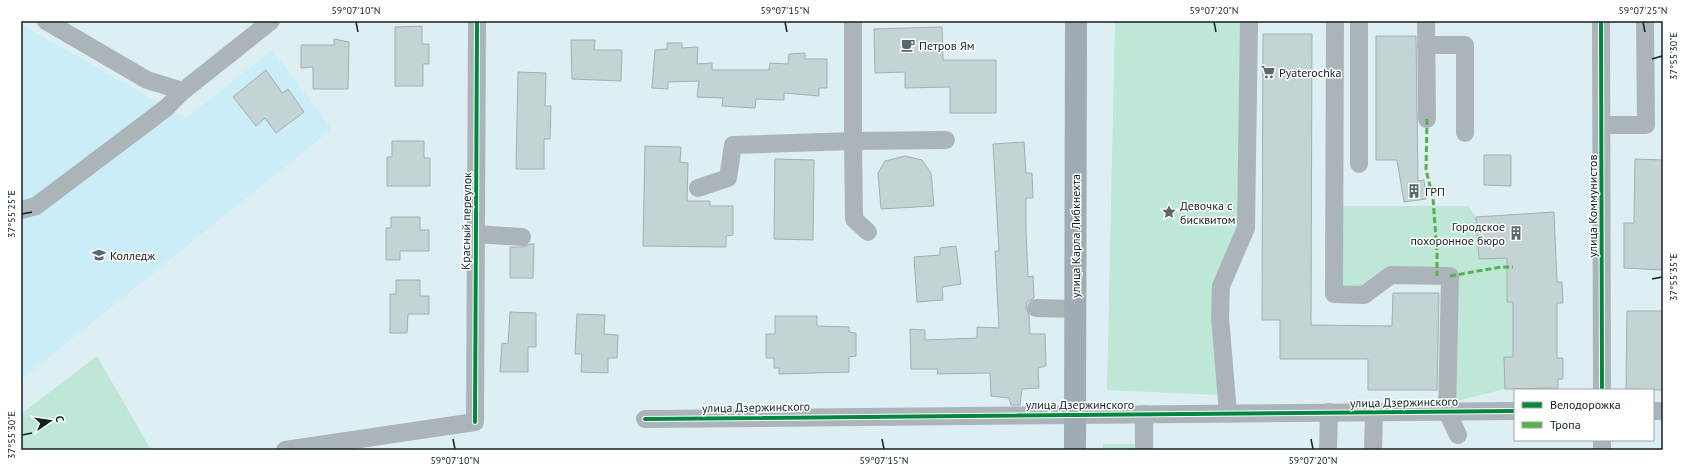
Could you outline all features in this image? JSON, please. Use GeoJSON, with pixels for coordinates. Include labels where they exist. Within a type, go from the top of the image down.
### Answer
{"type":"FeatureCollection","features":[{"type":"Feature","properties":{"kind":"main road","name":"улица Карла Либкнехта"},"geometry":{"type":"LineString","coordinates":[[1076,21],[1076,450]]}},
{"type":"Feature","properties":{"kind":"street"},"geometry":{"type":"LineString","coordinates":[[46,21],[147,80],[183,91]]}},
{"type":"Feature","properties":{"kind":"street"},"geometry":{"type":"LineString","coordinates":[[21,210],[36,206],[166,108],[183,91],[271,21]]}},
{"type":"Feature","properties":{"kind":"street","name":"Красный переулок"},"geometry":{"type":"LineString","coordinates":[[285,450],[475,422],[477,21]]}},
{"type":"Feature","properties":{"kind":"street"},"geometry":{"type":"LineString","coordinates":[[853,21],[854,219],[868,232]]}},
{"type":"Feature","properties":{"kind":"street"},"geometry":{"type":"LineString","coordinates":[[1228,413],[1220,317],[1221,286],[1246,228],[1249,21]]}},
{"type":"Feature","properties":{"kind":"street"},"geometry":{"type":"LineString","coordinates":[[1334,21],[1334,294],[1364,294],[1391,275],[1450,276],[1447,412],[1458,442]]}},
{"type":"Feature","properties":{"kind":"street"},"geometry":{"type":"LineString","coordinates":[[1359,21],[1359,164]]}},
{"type":"Feature","properties":{"kind":"street"},"geometry":{"type":"LineString","coordinates":[[1426,21],[1426,119]]}},
{"type":"Feature","properties":{"kind":"street","name":"улица Коммунистов"},"geometry":{"type":"LineString","coordinates":[[1601,21],[1602,389]]}},
{"type":"Feature","properties":{"kind":"street"},"geometry":{"type":"LineString","coordinates":[[1602,125],[1646,125],[1645,21]]}},
{"type":"Feature","properties":{"kind":"street"},"geometry":{"type":"LineString","coordinates":[[1426,45],[1465,45],[1465,133]]}},
{"type":"Feature","properties":{"kind":"street"},"geometry":{"type":"LineString","coordinates":[[698,188],[728,178],[733,145],[946,140]]}},
{"type":"Feature","properties":{"kind":"street"},"geometry":{"type":"LineString","coordinates":[[475,234],[522,237]]}},
{"type":"Feature","properties":{"kind":"street"},"geometry":{"type":"LineString","coordinates":[[1036,308],[1075,309]]}},
{"type":"Feature","properties":{"kind":"street"},"geometry":{"type":"LineString","coordinates":[[1458,442],[1470,411]]}},
{"type":"Feature","properties":{"kind":"street","name":"улица Дзержинского"},"geometry":{"type":"LineString","coordinates":[[645,419],[1514,411]]}},
{"type":"Feature","properties":{"kind":"street"},"geometry":{"type":"LineString","coordinates":[[1328,450],[1329,412]]}},
{"type":"Feature","properties":{"kind":"street"},"geometry":{"type":"LineString","coordinates":[[1373,450],[1374,412]]}},
{"type":"Feature","properties":{"kind":"street"},"geometry":{"type":"LineString","coordinates":[[1144,414],[1144,450]]}},
{"type":"Feature","properties":{"kind":"shaded area","name":"Колледж"},"geometry":{"type":"Polygon","coordinates":[[[21,24],[186,118],[272,50],[332,129],[21,380],[21,24]]]}},
{"type":"Feature","properties":{"kind":"green space"},"geometry":{"type":"Polygon","coordinates":[[[1115,21],[1241,21],[1238,228],[1215,286],[1218,395],[1107,390],[1115,21]]]}},
{"type":"Feature","properties":{"kind":"green space"},"geometry":{"type":"Polygon","coordinates":[[[1340,206],[1468,206],[1476,217],[1479,259],[1513,257],[1513,357],[1504,358],[1505,389],[1453,402],[1455,270],[1362,289],[1339,288],[1340,206]]]}},
{"type":"Feature","properties":{"kind":"green space"},"geometry":{"type":"Polygon","coordinates":[[[97,356],[151,450],[21,450],[21,414],[97,356]]]}},
{"type":"Feature","properties":{"kind":"green space"},"geometry":{"type":"Polygon","coordinates":[[[1103,444],[1143,444],[1143,450],[1103,450],[1103,444]]]}},
{"type":"Feature","properties":{"kind":"building"},"geometry":{"type":"Polygon","coordinates":[[[422,26],[422,44],[429,44],[429,64],[423,64],[423,86],[395,86],[395,27],[422,26]]]}},
{"type":"Feature","properties":{"kind":"building"},"geometry":{"type":"Polygon","coordinates":[[[942,27],[943,60],[996,60],[996,113],[950,113],[950,87],[905,88],[905,72],[875,73],[874,29],[942,27]]]}},
{"type":"Feature","properties":{"kind":"building"},"geometry":{"type":"Polygon","coordinates":[[[1263,34],[1312,34],[1311,325],[1392,326],[1393,293],[1439,293],[1437,390],[1368,390],[1368,359],[1280,359],[1280,320],[1262,320],[1263,34]]]}},
{"type":"Feature","properties":{"kind":"building"},"geometry":{"type":"Polygon","coordinates":[[[1376,36],[1416,36],[1418,181],[1424,180],[1426,199],[1404,202],[1397,160],[1376,160],[1376,36]]]}},
{"type":"Feature","properties":{"kind":"building"},"geometry":{"type":"Polygon","coordinates":[[[334,39],[349,42],[348,89],[313,89],[313,67],[301,68],[301,45],[334,45],[334,39]]]}},
{"type":"Feature","properties":{"kind":"building"},"geometry":{"type":"Polygon","coordinates":[[[571,40],[595,40],[594,50],[622,50],[621,81],[572,79],[571,40]]]}},
{"type":"Feature","properties":{"kind":"building"},"geometry":{"type":"Polygon","coordinates":[[[667,43],[682,43],[682,48],[698,47],[697,64],[712,63],[712,70],[769,70],[770,63],[788,64],[789,54],[805,53],[805,59],[827,59],[827,88],[819,88],[819,96],[784,93],[784,100],[756,99],[755,108],[722,106],[723,98],[697,97],[699,81],[668,82],[668,89],[652,88],[655,50],[667,49],[667,43]]]}},
{"type":"Feature","properties":{"kind":"building"},"geometry":{"type":"Polygon","coordinates":[[[266,70],[282,93],[288,89],[304,112],[276,133],[265,118],[256,126],[233,97],[266,70]]]}},
{"type":"Feature","properties":{"kind":"building"},"geometry":{"type":"Polygon","coordinates":[[[518,72],[546,73],[545,106],[551,106],[550,139],[544,139],[544,169],[516,169],[518,72]]]}},
{"type":"Feature","properties":{"kind":"building"},"geometry":{"type":"Polygon","coordinates":[[[392,141],[424,141],[424,158],[430,158],[430,186],[387,186],[387,157],[392,157],[392,141]]]}},
{"type":"Feature","properties":{"kind":"building"},"geometry":{"type":"Polygon","coordinates":[[[1024,142],[1026,173],[1032,173],[1033,198],[1026,198],[1026,229],[1028,277],[1033,276],[1034,298],[1027,302],[1026,308],[1029,315],[1030,334],[1045,334],[1046,366],[1038,368],[1039,388],[1022,389],[1020,405],[1011,405],[1009,398],[991,396],[990,373],[937,374],[938,369],[911,369],[910,329],[925,330],[925,340],[977,338],[977,327],[999,328],[995,251],[999,251],[993,144],[1024,142]]]}},
{"type":"Feature","properties":{"kind":"building"},"geometry":{"type":"Polygon","coordinates":[[[645,146],[681,147],[680,162],[688,163],[687,201],[710,201],[710,206],[733,206],[733,235],[726,236],[726,247],[643,246],[645,146]]]}},
{"type":"Feature","properties":{"kind":"building"},"geometry":{"type":"Polygon","coordinates":[[[1484,155],[1511,155],[1511,186],[1484,185],[1484,155]]]}},
{"type":"Feature","properties":{"kind":"building"},"geometry":{"type":"Polygon","coordinates":[[[905,156],[922,160],[931,173],[934,206],[881,209],[878,173],[885,161],[905,156]]]}},
{"type":"Feature","properties":{"kind":"building"},"geometry":{"type":"Polygon","coordinates":[[[775,159],[814,160],[813,240],[774,239],[775,159]]]}},
{"type":"Feature","properties":{"kind":"building"},"geometry":{"type":"Polygon","coordinates":[[[1635,159],[1663,160],[1663,270],[1624,268],[1624,223],[1634,223],[1635,159]]]}},
{"type":"Feature","properties":{"kind":"building"},"geometry":{"type":"Polygon","coordinates":[[[1554,212],[1557,282],[1562,282],[1563,303],[1557,303],[1557,358],[1563,358],[1563,379],[1558,379],[1558,388],[1505,389],[1504,357],[1513,357],[1513,302],[1507,302],[1507,258],[1479,259],[1476,217],[1554,212]]]}},
{"type":"Feature","properties":{"kind":"building"},"geometry":{"type":"Polygon","coordinates":[[[391,217],[420,217],[420,230],[429,230],[429,251],[400,251],[400,260],[386,260],[386,228],[391,228],[391,217]]]}},
{"type":"Feature","properties":{"kind":"building"},"geometry":{"type":"Polygon","coordinates":[[[534,244],[533,278],[510,278],[510,247],[522,247],[534,244]]]}},
{"type":"Feature","properties":{"kind":"building"},"geometry":{"type":"Polygon","coordinates":[[[956,246],[961,284],[942,287],[943,300],[917,302],[914,257],[940,255],[940,248],[956,246]]]}},
{"type":"Feature","properties":{"kind":"building"},"geometry":{"type":"Polygon","coordinates":[[[396,280],[420,280],[420,296],[429,296],[429,314],[408,314],[407,333],[390,333],[390,294],[396,294],[396,280]]]}},
{"type":"Feature","properties":{"kind":"building"},"geometry":{"type":"Polygon","coordinates":[[[1627,311],[1663,311],[1663,390],[1626,389],[1627,311]]]}},
{"type":"Feature","properties":{"kind":"building"},"geometry":{"type":"Polygon","coordinates":[[[510,312],[536,313],[536,347],[528,347],[528,372],[500,372],[502,343],[508,344],[510,312]]]}},
{"type":"Feature","properties":{"kind":"building"},"geometry":{"type":"Polygon","coordinates":[[[577,314],[605,315],[604,334],[618,335],[617,358],[608,358],[608,373],[581,372],[582,354],[575,354],[577,314]]]}},
{"type":"Feature","properties":{"kind":"building"},"geometry":{"type":"Polygon","coordinates":[[[775,316],[817,316],[817,326],[849,327],[849,332],[856,333],[856,356],[849,357],[849,372],[779,374],[779,368],[774,368],[774,358],[766,358],[766,334],[775,334],[775,316]]]}},
{"type":"Feature","properties":{"kind":"marked path"},"geometry":{"type":"LineString","coordinates":[[1427,119],[1426,170],[1433,198],[1437,252],[1437,276]]}},
{"type":"Feature","properties":{"kind":"marked path"},"geometry":{"type":"LineString","coordinates":[[1450,276],[1501,267],[1513,267]]}},
{"type":"Feature","properties":{"kind":"cycle path"},"geometry":{"type":"LineString","coordinates":[[475,422],[477,21]]}},
{"type":"Feature","properties":{"kind":"cycle path"},"geometry":{"type":"LineString","coordinates":[[1601,21],[1602,389]]}},
{"type":"Feature","properties":{"kind":"cycle path"},"geometry":{"type":"LineString","coordinates":[[645,419],[1514,411]]}},
{"type":"Feature","properties":{"kind":"place","name":"Петров Ям"},"geometry":{"type":"Point","coordinates":[908,45]}},
{"type":"Feature","properties":{"kind":"place","name":"Pyaterochka"},"geometry":{"type":"Point","coordinates":[1268,72]}},
{"type":"Feature","properties":{"kind":"place","name":"ГРП"},"geometry":{"type":"Point","coordinates":[1414,191]}},
{"type":"Feature","properties":{"kind":"place","name":"Девочка с бисквитом"},"geometry":{"type":"Point","coordinates":[1169,212]}},
{"type":"Feature","properties":{"kind":"place","name":"Городское похоронное бюро"},"geometry":{"type":"Point","coordinates":[1516,233]}},
{"type":"Feature","properties":{"kind":"place","name":"Колледж"},"geometry":{"type":"Point","coordinates":[99,255]}}]}
